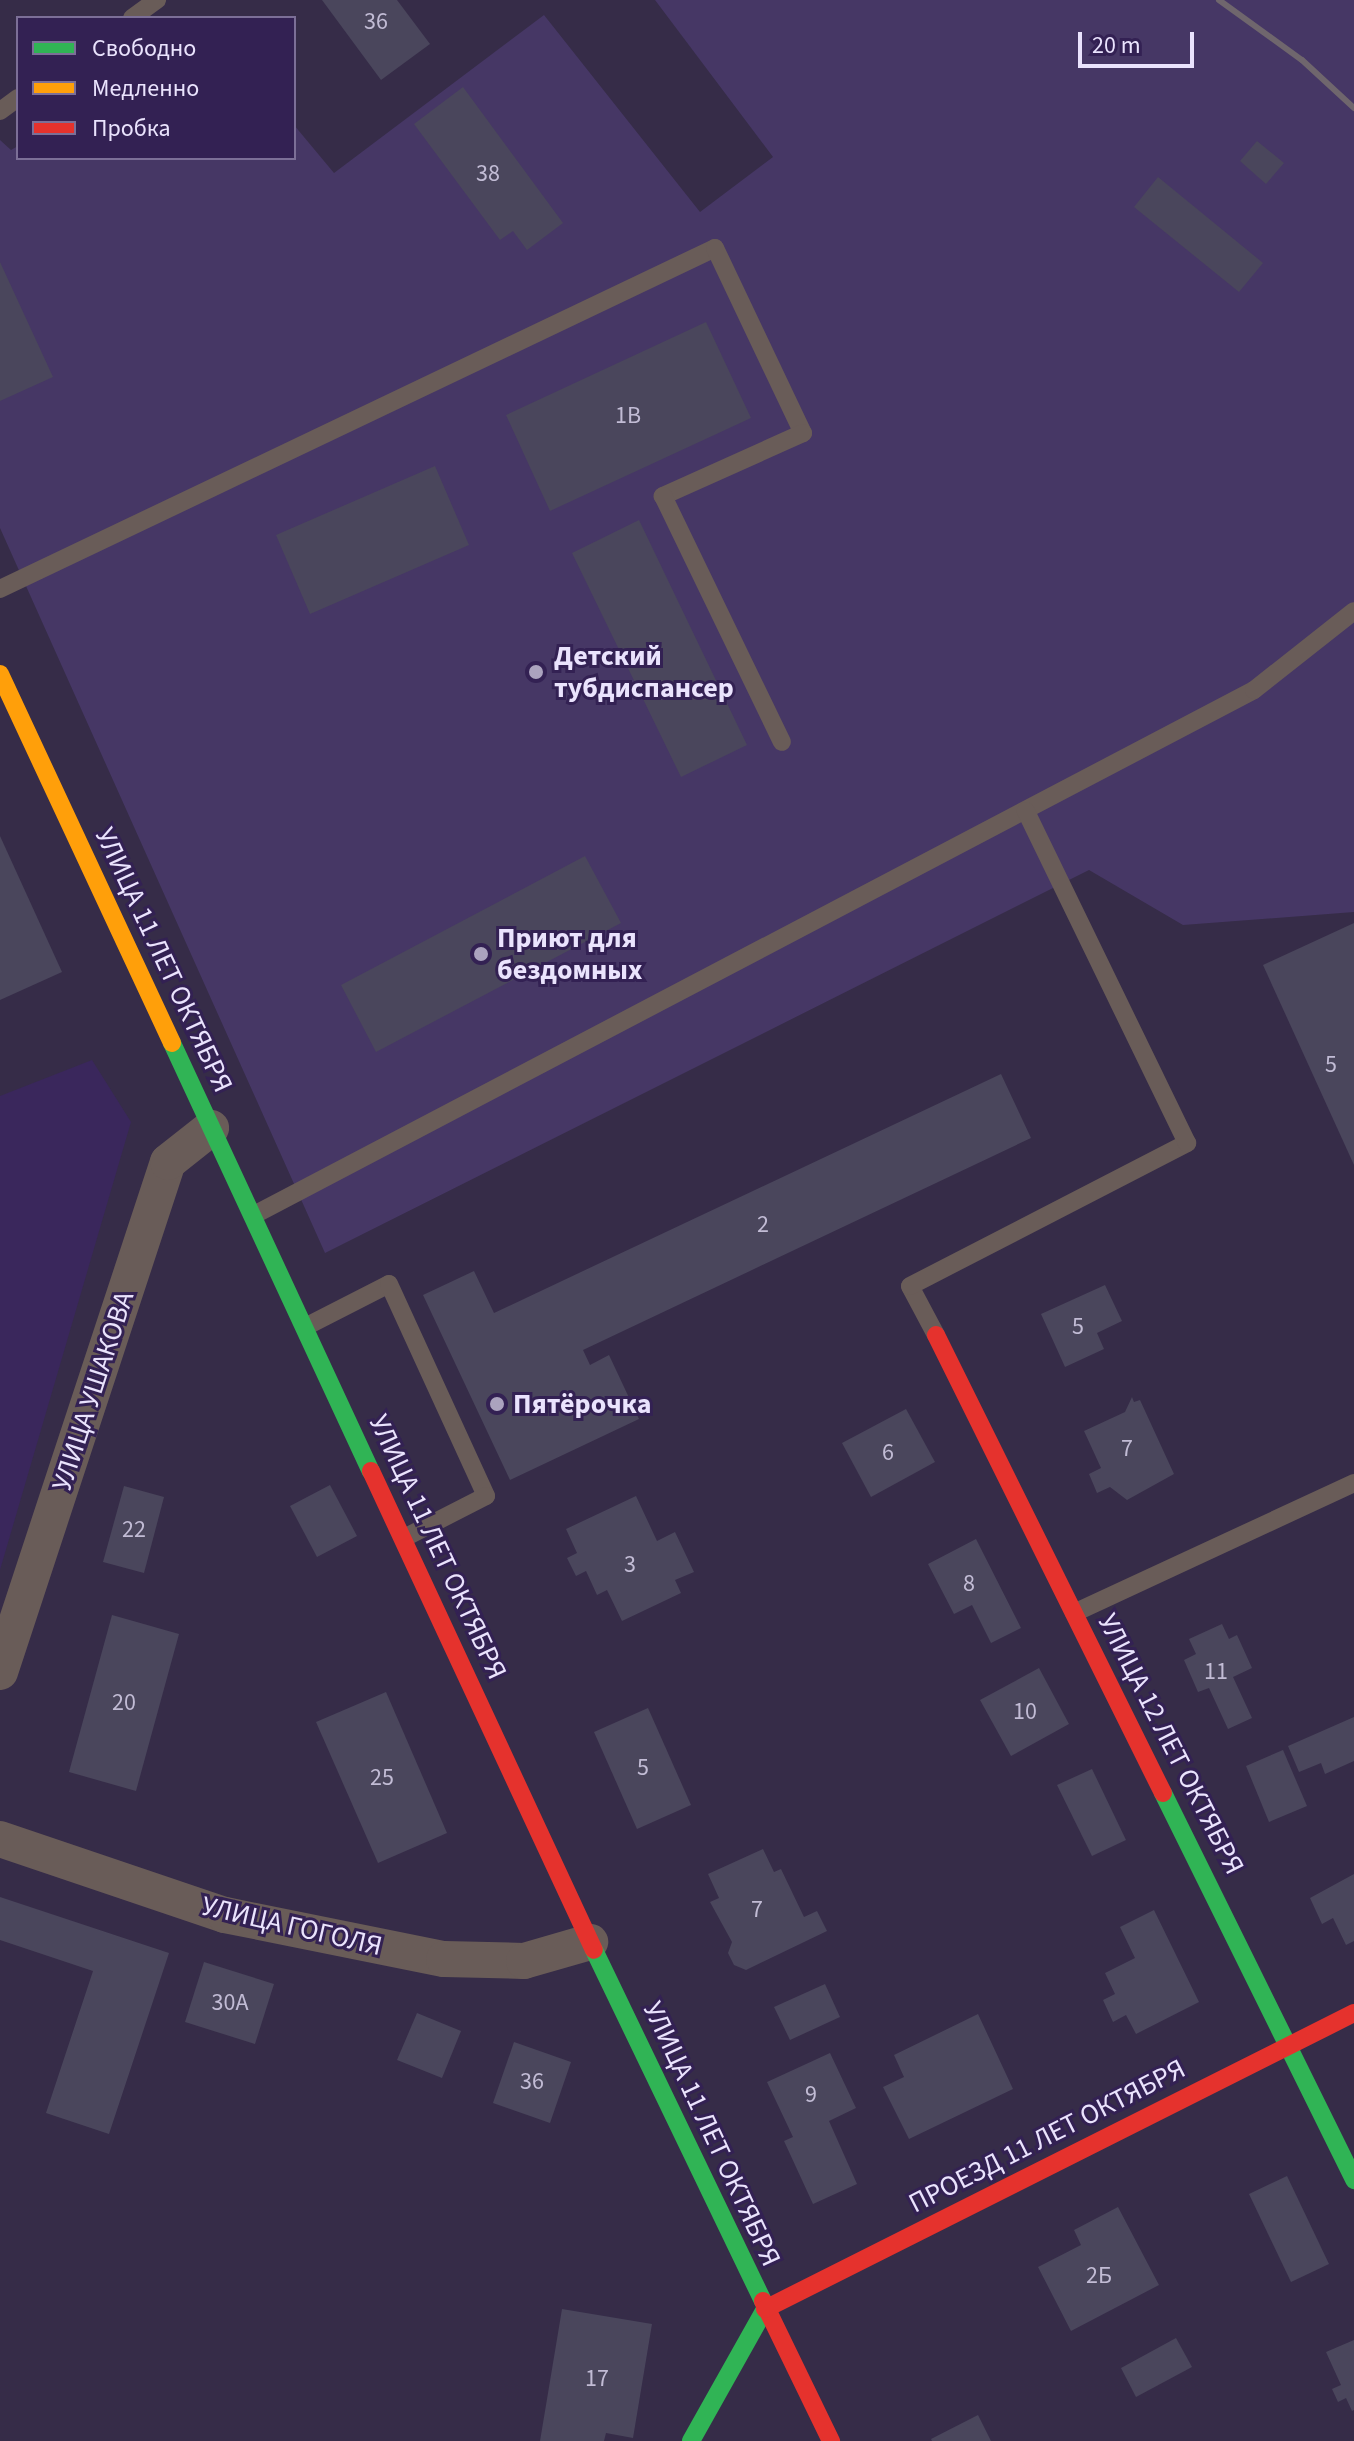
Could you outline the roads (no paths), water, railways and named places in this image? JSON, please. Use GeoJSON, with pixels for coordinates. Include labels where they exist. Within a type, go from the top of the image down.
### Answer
{"type":"FeatureCollection","features":[{"type":"Feature","properties":{"kind":"street","name":"УЛИЦА 11 ЛЕТ ОКТЯБРЯ"},"geometry":{"type":"LineString","coordinates":[[0,674],[590,1942],[831,2441]]}},
{"type":"Feature","properties":{"kind":"street","name":"УЛИЦА УШАКОВА"},"geometry":{"type":"LineString","coordinates":[[0,1672],[168,1162],[211,1128]]}},
{"type":"Feature","properties":{"kind":"street","name":"УЛИЦА 12 ЛЕТ ОКТЯБРЯ"},"geometry":{"type":"LineString","coordinates":[[936,1335],[1290,2045],[1354,2180]]}},
{"type":"Feature","properties":{"kind":"street","name":"УЛИЦА ГОГОЛЯ"},"geometry":{"type":"LineString","coordinates":[[0,1839],[225,1915],[444,1959],[524,1961],[590,1942]]}},
{"type":"Feature","properties":{"kind":"street","name":"ПРОЕЗД 11 ЛЕТ ОКТЯБРЯ"},"geometry":{"type":"LineString","coordinates":[[765,2309],[1354,2013]]}},
{"type":"Feature","properties":{"kind":"street"},"geometry":{"type":"LineString","coordinates":[[691,2441],[765,2309]]}},
{"type":"Feature","properties":{"kind":"lane"},"geometry":{"type":"LineString","coordinates":[[135,16],[157,0]]}},
{"type":"Feature","properties":{"kind":"lane"},"geometry":{"type":"LineString","coordinates":[[0,589],[715,248],[803,433],[663,496],[782,742]]}},
{"type":"Feature","properties":{"kind":"lane"},"geometry":{"type":"LineString","coordinates":[[254,1215],[1254,690],[1354,611]]}},
{"type":"Feature","properties":{"kind":"lane"},"geometry":{"type":"LineString","coordinates":[[936,1335],[910,1286],[1187,1143],[1026,811]]}},
{"type":"Feature","properties":{"kind":"lane"},"geometry":{"type":"LineString","coordinates":[[305,1327],[389,1284],[486,1496],[404,1538]]}},
{"type":"Feature","properties":{"kind":"lane"},"geometry":{"type":"LineString","coordinates":[[1074,1613],[1354,1483]]}},
{"type":"Feature","properties":{"kind":"railway"},"geometry":{"type":"LineString","coordinates":[[1219,0],[1302,60],[1354,108]]}},
{"type":"Feature","properties":{"kind":"place","name":"Детский тубдиспансер"},"geometry":{"type":"Point","coordinates":[536,672]}},
{"type":"Feature","properties":{"kind":"place","name":"Приют для бездомных"},"geometry":{"type":"Point","coordinates":[481,954]}},
{"type":"Feature","properties":{"kind":"place","name":"Пятёрочка"},"geometry":{"type":"Point","coordinates":[497,1404]}}]}
